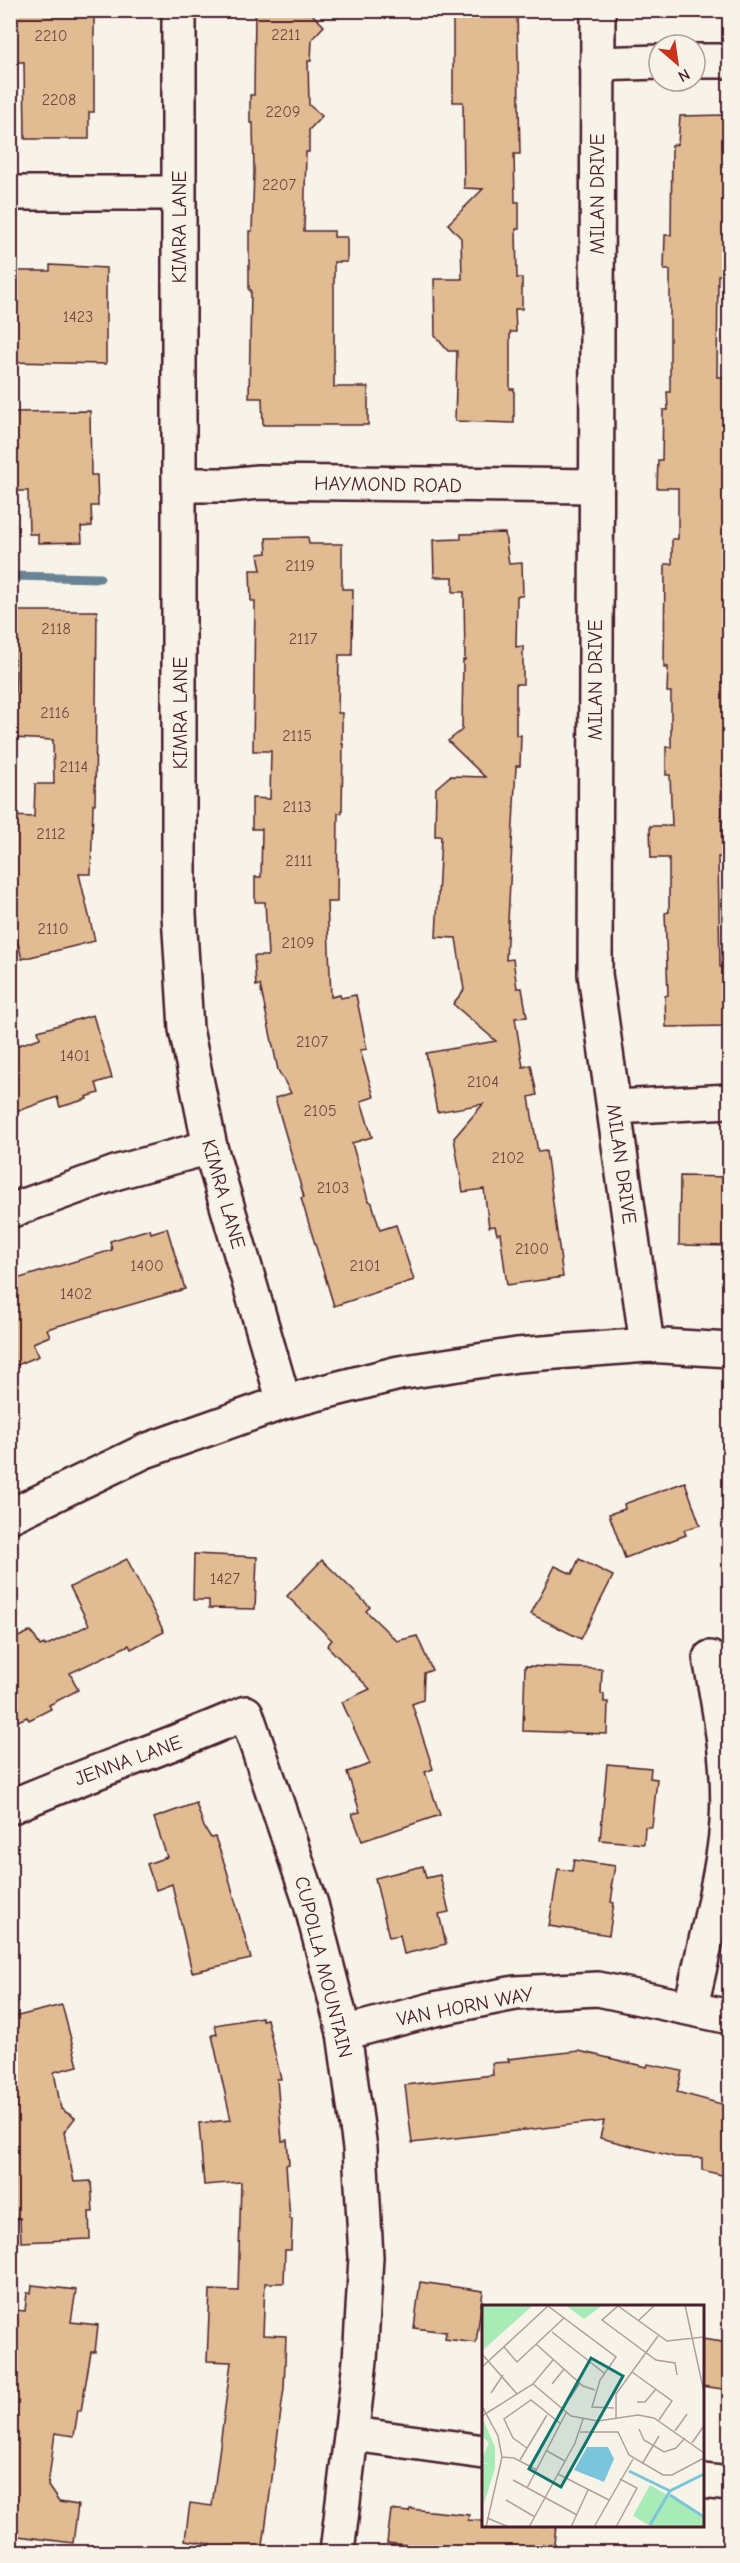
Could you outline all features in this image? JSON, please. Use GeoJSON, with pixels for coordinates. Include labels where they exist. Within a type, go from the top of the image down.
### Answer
{"type":"FeatureCollection","features":[{"type":"Feature","properties":{"kind":"street","name":"KIMRA LANE"},"geometry":{"type":"LineString","coordinates":[[179,10],[181,485],[179,914],[186,1029],[210,1147],[284,1402]]}},
{"type":"Feature","properties":{"kind":"street","name":"MILAN DRIVE"},"geometry":{"type":"LineString","coordinates":[[598,10],[595,974],[647,1345]]}},
{"type":"Feature","properties":{"kind":"street"},"geometry":{"type":"LineString","coordinates":[[707,61],[729,61]]}},
{"type":"Feature","properties":{"kind":"street"},"geometry":{"type":"LineString","coordinates":[[597,64],[647,62]]}},
{"type":"Feature","properties":{"kind":"street"},"geometry":{"type":"LineString","coordinates":[[10,193],[178,194]]}},
{"type":"Feature","properties":{"kind":"street","name":"HAYMOND ROAD"},"geometry":{"type":"LineString","coordinates":[[181,485],[229,485],[258,482],[596,486]]}},
{"type":"Feature","properties":{"kind":"street"},"geometry":{"type":"LineString","coordinates":[[615,1107],[729,1101]]}},
{"type":"Feature","properties":{"kind":"street"},"geometry":{"type":"LineString","coordinates":[[10,1211],[118,1172],[210,1147]]}},
{"type":"Feature","properties":{"kind":"street"},"geometry":{"type":"LineString","coordinates":[[10,1516],[145,1451],[284,1402],[399,1373],[517,1355],[647,1345],[729,1350]]}},
{"type":"Feature","properties":{"kind":"street"},"geometry":{"type":"LineString","coordinates":[[691,2007],[725,1838],[727,1796],[724,1735],[710,1658]]}},
{"type":"Feature","properties":{"kind":"street","name":"JENNA LANE"},"geometry":{"type":"LineString","coordinates":[[10,1808],[64,1784],[187,1739],[246,1713]]}},
{"type":"Feature","properties":{"kind":"street","name":"CUPOLLA MOUNTAIN"},"geometry":{"type":"LineString","coordinates":[[246,1713],[311,1904],[344,2033],[360,2148],[366,2257],[353,2434],[337,2553]]}},
{"type":"Feature","properties":{"kind":"street","name":"VAN HORN WAY"},"geometry":{"type":"LineString","coordinates":[[344,2033],[435,2008],[515,1993],[598,1989],[729,2016]]}},
{"type":"Feature","properties":{"kind":"street"},"geometry":{"type":"LineString","coordinates":[[353,2434],[482,2452]]}},
{"type":"Feature","properties":{"kind":"street"},"geometry":{"type":"LineString","coordinates":[[704,2481],[729,2484]]}},
{"type":"Feature","properties":{"kind":"building"},"geometry":{"type":"Polygon","coordinates":[[[10,10],[94,10],[94,112],[89,112],[89,139],[25,139],[24,62],[10,62],[10,10]]]}},
{"type":"Feature","properties":{"kind":"building"},"geometry":{"type":"Polygon","coordinates":[[[255,10],[308,10],[324,26],[312,39],[311,61],[308,61],[309,105],[322,116],[309,130],[309,152],[306,152],[304,231],[334,231],[334,237],[347,237],[347,262],[334,262],[334,387],[368,387],[368,425],[263,425],[262,398],[249,398],[251,290],[249,290],[249,231],[252,231],[254,172],[250,95],[254,95],[255,10]]]}},
{"type":"Feature","properties":{"kind":"building"},"geometry":{"type":"Polygon","coordinates":[[[453,10],[517,10],[520,154],[514,154],[515,202],[519,202],[519,229],[516,229],[517,278],[522,278],[522,309],[515,309],[516,332],[510,332],[510,389],[514,389],[514,423],[455,421],[457,351],[448,351],[435,336],[434,279],[462,279],[461,238],[448,224],[483,189],[464,188],[463,102],[453,102],[453,10]]]}},
{"type":"Feature","properties":{"kind":"building"},"geometry":{"type":"Polygon","coordinates":[[[727,115],[729,275],[718,275],[717,377],[729,377],[729,776],[721,776],[722,857],[718,857],[720,967],[729,967],[729,1026],[666,1027],[665,996],[668,995],[665,913],[669,912],[669,858],[651,858],[650,826],[672,826],[670,775],[666,775],[666,747],[671,747],[671,692],[667,692],[668,667],[664,668],[665,564],[672,564],[672,539],[678,539],[678,488],[657,488],[658,460],[662,460],[663,410],[668,410],[667,392],[670,392],[670,270],[664,270],[665,235],[671,235],[672,145],[678,144],[680,116],[727,115]]]}},
{"type":"Feature","properties":{"kind":"building"},"geometry":{"type":"Polygon","coordinates":[[[50,265],[106,268],[106,364],[10,362],[10,271],[50,271],[50,265]]]}},
{"type":"Feature","properties":{"kind":"building"},"geometry":{"type":"Polygon","coordinates":[[[90,411],[91,475],[97,475],[98,506],[91,506],[92,526],[81,527],[82,542],[38,543],[38,534],[29,534],[28,491],[13,491],[13,470],[10,470],[10,412],[90,411]]]}},
{"type":"Feature","properties":{"kind":"building"},"geometry":{"type":"Polygon","coordinates":[[[505,533],[509,564],[522,563],[523,596],[517,596],[516,647],[523,646],[523,684],[516,684],[516,735],[521,735],[520,766],[516,766],[506,960],[513,959],[517,988],[522,988],[527,1017],[515,1018],[523,1067],[531,1065],[537,1095],[529,1097],[538,1152],[546,1151],[563,1277],[507,1285],[500,1233],[497,1234],[495,1226],[489,1227],[484,1189],[463,1192],[454,1138],[483,1104],[437,1112],[426,1053],[496,1041],[453,1004],[464,990],[456,938],[436,937],[441,836],[435,836],[436,788],[450,776],[485,777],[448,741],[462,730],[463,660],[465,660],[464,592],[453,592],[453,577],[434,577],[433,540],[461,539],[461,534],[505,533]]]}},
{"type":"Feature","properties":{"kind":"building"},"geometry":{"type":"Polygon","coordinates":[[[308,537],[309,544],[342,544],[342,589],[353,589],[352,655],[339,655],[338,713],[342,713],[343,744],[342,813],[338,813],[337,902],[327,902],[331,997],[356,995],[367,1049],[360,1050],[374,1097],[361,1101],[372,1137],[352,1143],[368,1200],[372,1203],[380,1230],[396,1225],[414,1280],[334,1306],[301,1198],[304,1197],[275,1098],[291,1093],[278,1070],[260,985],[256,986],[254,956],[268,956],[265,902],[255,902],[255,877],[261,877],[262,829],[252,829],[252,798],[270,799],[271,751],[253,751],[255,601],[251,601],[250,570],[261,570],[258,554],[267,553],[266,538],[308,537]]]}},
{"type":"Feature","properties":{"kind":"building"},"geometry":{"type":"Polygon","coordinates":[[[14,611],[97,611],[95,804],[93,804],[91,874],[79,874],[95,941],[22,959],[10,911],[11,816],[34,817],[35,784],[54,784],[53,740],[13,738],[16,671],[14,671],[14,611]]]}},
{"type":"Feature","properties":{"kind":"building"},"geometry":{"type":"Polygon","coordinates":[[[93,1015],[112,1078],[96,1083],[99,1093],[86,1097],[87,1099],[60,1107],[57,1097],[10,1114],[10,1048],[40,1038],[38,1031],[93,1015]]]}},
{"type":"Feature","properties":{"kind":"building"},"geometry":{"type":"Polygon","coordinates":[[[680,1176],[729,1177],[729,1246],[679,1245],[680,1176]]]}},
{"type":"Feature","properties":{"kind":"building"},"geometry":{"type":"Polygon","coordinates":[[[167,1228],[185,1289],[47,1329],[50,1336],[33,1343],[39,1356],[10,1368],[10,1281],[112,1250],[110,1241],[150,1229],[151,1233],[167,1228]]]}},
{"type":"Feature","properties":{"kind":"building"},"geometry":{"type":"Polygon","coordinates":[[[685,1482],[700,1525],[684,1530],[686,1535],[625,1558],[609,1514],[625,1509],[624,1504],[685,1482]]]}},
{"type":"Feature","properties":{"kind":"building"},"geometry":{"type":"Polygon","coordinates":[[[194,1554],[257,1557],[255,1609],[209,1608],[209,1600],[193,1600],[194,1554]]]}},
{"type":"Feature","properties":{"kind":"building"},"geometry":{"type":"Polygon","coordinates":[[[127,1559],[164,1632],[131,1649],[129,1645],[70,1673],[78,1690],[49,1705],[51,1709],[29,1720],[27,1717],[18,1721],[10,1706],[10,1641],[31,1631],[40,1646],[44,1644],[45,1646],[89,1625],[70,1587],[127,1559]]]}},
{"type":"Feature","properties":{"kind":"building"},"geometry":{"type":"Polygon","coordinates":[[[579,1559],[613,1576],[581,1639],[531,1614],[555,1566],[572,1574],[579,1559]]]}},
{"type":"Feature","properties":{"kind":"building"},"geometry":{"type":"Polygon","coordinates":[[[322,1560],[370,1607],[366,1611],[397,1641],[417,1636],[432,1670],[424,1673],[423,1700],[412,1704],[433,1769],[425,1772],[440,1815],[362,1841],[352,1814],[360,1812],[347,1772],[370,1764],[342,1702],[370,1689],[327,1646],[332,1640],[287,1596],[322,1560]]]}},
{"type":"Feature","properties":{"kind":"building"},"geometry":{"type":"Polygon","coordinates":[[[525,1666],[602,1669],[601,1694],[604,1694],[604,1702],[608,1702],[607,1734],[523,1731],[525,1666]]]}},
{"type":"Feature","properties":{"kind":"building"},"geometry":{"type":"Polygon","coordinates":[[[607,1764],[651,1768],[650,1778],[657,1779],[652,1827],[645,1827],[644,1844],[600,1840],[607,1764]]]}},
{"type":"Feature","properties":{"kind":"building"},"geometry":{"type":"Polygon","coordinates":[[[196,1803],[204,1827],[211,1838],[215,1837],[227,1871],[251,1959],[192,1972],[172,1884],[156,1890],[147,1864],[167,1857],[154,1818],[196,1803]]]}},
{"type":"Feature","properties":{"kind":"building"},"geometry":{"type":"Polygon","coordinates":[[[574,1860],[615,1866],[611,1888],[613,1888],[611,1902],[614,1903],[609,1935],[549,1926],[558,1869],[572,1871],[574,1860]]]}},
{"type":"Feature","properties":{"kind":"building"},"geometry":{"type":"Polygon","coordinates":[[[423,1866],[426,1878],[440,1875],[449,1912],[439,1914],[446,1944],[404,1954],[400,1935],[389,1937],[375,1878],[423,1866]]]}},
{"type":"Feature","properties":{"kind":"building"},"geometry":{"type":"Polygon","coordinates":[[[62,2005],[78,2066],[54,2072],[61,2109],[75,2118],[64,2132],[74,2182],[91,2181],[93,2212],[89,2212],[90,2239],[21,2242],[20,2218],[14,2219],[10,2153],[10,2018],[62,2005]]]}},
{"type":"Feature","properties":{"kind":"building"},"geometry":{"type":"Polygon","coordinates":[[[262,2017],[262,2020],[267,2019],[281,2079],[277,2079],[282,2141],[287,2140],[289,2164],[286,2165],[290,2219],[292,2219],[291,2250],[285,2250],[284,2283],[265,2283],[263,2335],[286,2336],[284,2388],[262,2553],[209,2553],[210,2544],[185,2540],[190,2503],[212,2506],[231,2362],[207,2361],[210,2290],[238,2291],[241,2182],[204,2185],[199,2123],[231,2120],[212,2035],[217,2034],[215,2025],[262,2017]]]}},
{"type":"Feature","properties":{"kind":"building"},"geometry":{"type":"Polygon","coordinates":[[[579,2051],[647,2067],[648,2064],[682,2071],[677,2092],[729,2106],[729,2177],[702,2170],[702,2158],[675,2157],[600,2138],[604,2121],[412,2143],[405,2085],[493,2075],[492,2063],[579,2051]]]}},
{"type":"Feature","properties":{"kind":"building"},"geometry":{"type":"Polygon","coordinates":[[[420,2282],[483,2291],[476,2343],[445,2339],[446,2332],[414,2328],[420,2282]]]}},
{"type":"Feature","properties":{"kind":"building"},"geometry":{"type":"Polygon","coordinates":[[[32,2285],[76,2290],[71,2322],[98,2325],[95,2352],[91,2352],[81,2411],[78,2410],[74,2436],[55,2433],[48,2486],[59,2502],[78,2505],[73,2543],[10,2535],[10,2343],[14,2310],[25,2311],[27,2293],[31,2293],[32,2285]]]}},
{"type":"Feature","properties":{"kind":"building"},"geometry":{"type":"Polygon","coordinates":[[[704,2339],[729,2343],[729,2390],[704,2386],[704,2339]]]}},
{"type":"Feature","properties":{"kind":"building"},"geometry":{"type":"Polygon","coordinates":[[[410,2509],[469,2515],[468,2520],[482,2521],[482,2527],[556,2527],[553,2553],[406,2553],[406,2545],[387,2543],[391,2510],[409,2512],[410,2509]]]}},
{"type":"Feature","properties":{"kind":"waterway"},"geometry":{"type":"LineString","coordinates":[[10,576],[100,578]]}}]}
